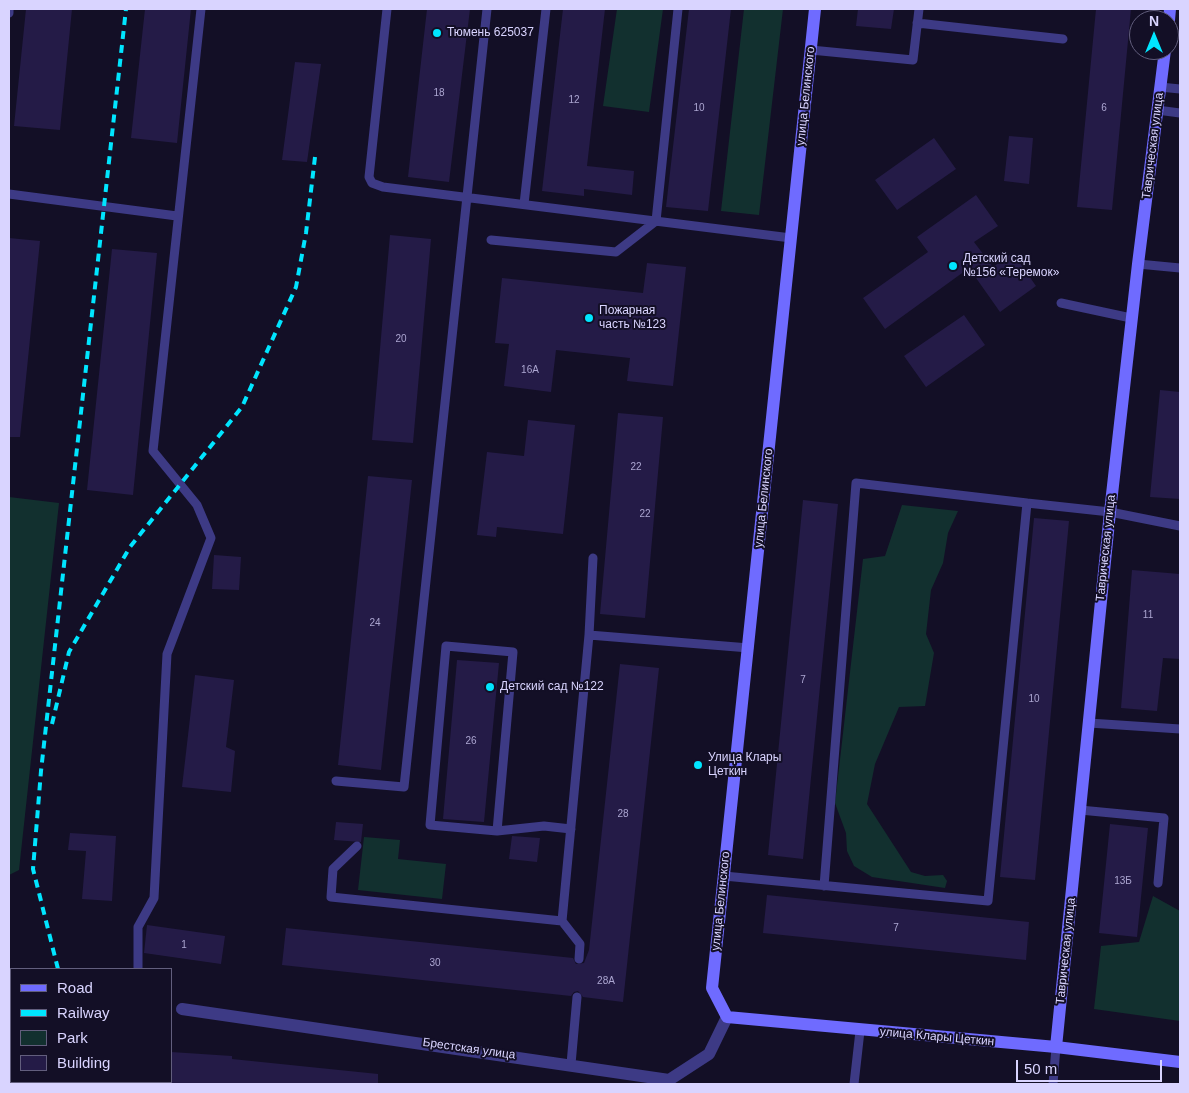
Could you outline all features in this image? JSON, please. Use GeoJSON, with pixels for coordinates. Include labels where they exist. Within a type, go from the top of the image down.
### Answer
{"type":"FeatureCollection","features":[{"type":"Feature","properties":{"kind":"street","name":"улица Белинского"},"geometry":{"type":"LineString","coordinates":[[727,1017],[712,988],[815,9]]}},
{"type":"Feature","properties":{"kind":"street","name":"Таврическая улица"},"geometry":{"type":"LineString","coordinates":[[1056,1047],[1131,318],[1164,60]]}},
{"type":"Feature","properties":{"kind":"street","name":"Брестская улица"},"geometry":{"type":"LineString","coordinates":[[176,1010],[571,1064],[669,1080],[709,1054],[727,1017]]}},
{"type":"Feature","properties":{"kind":"street","name":"улица Клары Цеткин"},"geometry":{"type":"LineString","coordinates":[[727,1017],[860,1031],[1056,1047],[1180,1062]]}},
{"type":"Feature","properties":{"kind":"lane"},"geometry":{"type":"LineString","coordinates":[[138,968],[138,927],[154,898],[167,654],[211,538],[197,505],[153,451],[177,216],[201,9]]}},
{"type":"Feature","properties":{"kind":"lane"},"geometry":{"type":"LineString","coordinates":[[387,9],[369,177],[372,182],[383,187],[791,238]]}},
{"type":"Feature","properties":{"kind":"lane"},"geometry":{"type":"LineString","coordinates":[[336,781],[404,787],[487,9]]}},
{"type":"Feature","properties":{"kind":"lane"},"geometry":{"type":"LineString","coordinates":[[524,204],[546,9]]}},
{"type":"Feature","properties":{"kind":"lane"},"geometry":{"type":"LineString","coordinates":[[491,240],[616,252],[656,221],[678,9]]}},
{"type":"Feature","properties":{"kind":"lane"},"geometry":{"type":"LineString","coordinates":[[811,50],[913,60],[919,9]]}},
{"type":"Feature","properties":{"kind":"lane"},"geometry":{"type":"LineString","coordinates":[[918,23],[1063,39]]}},
{"type":"Feature","properties":{"kind":"lane"},"geometry":{"type":"LineString","coordinates":[[1160,88],[1180,89]]}},
{"type":"Feature","properties":{"kind":"lane"},"geometry":{"type":"LineString","coordinates":[[1157,110],[1180,113]]}},
{"type":"Feature","properties":{"kind":"lane"},"geometry":{"type":"LineString","coordinates":[[9,194],[177,216]]}},
{"type":"Feature","properties":{"kind":"lane"},"geometry":{"type":"LineString","coordinates":[[1138,264],[1180,268]]}},
{"type":"Feature","properties":{"kind":"lane"},"geometry":{"type":"LineString","coordinates":[[1061,303],[1131,318]]}},
{"type":"Feature","properties":{"kind":"lane"},"geometry":{"type":"LineString","coordinates":[[824,886],[856,483],[1110,512],[1180,526]]}},
{"type":"Feature","properties":{"kind":"lane"},"geometry":{"type":"LineString","coordinates":[[724,876],[988,901],[1027,503]]}},
{"type":"Feature","properties":{"kind":"lane"},"geometry":{"type":"LineString","coordinates":[[579,959],[580,944],[562,921],[589,635],[594,558]]}},
{"type":"Feature","properties":{"kind":"lane"},"geometry":{"type":"LineString","coordinates":[[589,635],[749,648]]}},
{"type":"Feature","properties":{"kind":"lane"},"geometry":{"type":"LineString","coordinates":[[497,831],[513,652],[446,646],[430,825],[497,831],[544,826],[571,829]]}},
{"type":"Feature","properties":{"kind":"lane"},"geometry":{"type":"LineString","coordinates":[[1089,722],[1180,729]]}},
{"type":"Feature","properties":{"kind":"lane"},"geometry":{"type":"LineString","coordinates":[[1080,810],[1164,818],[1158,883]]}},
{"type":"Feature","properties":{"kind":"lane"},"geometry":{"type":"LineString","coordinates":[[357,846],[333,869],[330,897],[562,921]]}},
{"type":"Feature","properties":{"kind":"lane"},"geometry":{"type":"LineString","coordinates":[[571,1064],[577,997]]}},
{"type":"Feature","properties":{"kind":"lane"},"geometry":{"type":"LineString","coordinates":[[854,1084],[860,1031]]}},
{"type":"Feature","properties":{"kind":"lane"},"geometry":{"type":"LineString","coordinates":[[1053,1084],[1056,1047]]}},
{"type":"Feature","properties":{"kind":"green space"},"geometry":{"type":"Polygon","coordinates":[[[617,9],[663,9],[649,112],[603,106],[617,9]]]}},
{"type":"Feature","properties":{"kind":"green space"},"geometry":{"type":"Polygon","coordinates":[[[744,9],[783,9],[759,215],[721,211],[744,9]]]}},
{"type":"Feature","properties":{"kind":"green space"},"geometry":{"type":"Polygon","coordinates":[[[9,497],[59,503],[19,870],[9,875],[9,497]]]}},
{"type":"Feature","properties":{"kind":"green space"},"geometry":{"type":"Polygon","coordinates":[[[902,505],[958,511],[948,533],[943,563],[931,590],[926,634],[934,653],[925,706],[899,707],[875,764],[867,804],[911,872],[925,876],[943,875],[947,881],[945,888],[872,877],[854,866],[847,851],[846,833],[835,803],[863,559],[885,556],[902,505]]]}},
{"type":"Feature","properties":{"kind":"green space"},"geometry":{"type":"Polygon","coordinates":[[[364,837],[400,840],[398,859],[446,864],[442,899],[358,890],[364,837]]]}},
{"type":"Feature","properties":{"kind":"green space"},"geometry":{"type":"Polygon","coordinates":[[[1153,896],[1180,911],[1180,1021],[1094,1009],[1101,946],[1139,942],[1153,896]]]}},
{"type":"Feature","properties":{"kind":"building"},"geometry":{"type":"Polygon","coordinates":[[[26,9],[72,9],[60,130],[14,126],[26,9]]]}},
{"type":"Feature","properties":{"kind":"building"},"geometry":{"type":"Polygon","coordinates":[[[145,9],[191,9],[177,143],[131,138],[145,9]]]}},
{"type":"Feature","properties":{"kind":"building"},"geometry":{"type":"Polygon","coordinates":[[[427,9],[470,9],[449,182],[408,177],[427,9]]]}},
{"type":"Feature","properties":{"kind":"building"},"geometry":{"type":"Polygon","coordinates":[[[563,9],[605,9],[587,166],[634,171],[632,195],[584,189],[584,196],[542,191],[563,9]]]}},
{"type":"Feature","properties":{"kind":"building"},"geometry":{"type":"Polygon","coordinates":[[[689,9],[731,9],[708,211],[666,207],[689,9]]]}},
{"type":"Feature","properties":{"kind":"building"},"geometry":{"type":"Polygon","coordinates":[[[858,9],[894,9],[891,29],[856,26],[858,9]]]}},
{"type":"Feature","properties":{"kind":"building"},"geometry":{"type":"Polygon","coordinates":[[[1096,9],[1131,9],[1129,10],[1129,30],[1112,210],[1077,207],[1096,9]]]}},
{"type":"Feature","properties":{"kind":"building"},"geometry":{"type":"Polygon","coordinates":[[[295,62],[321,64],[307,162],[282,160],[295,62]]]}},
{"type":"Feature","properties":{"kind":"building"},"geometry":{"type":"Polygon","coordinates":[[[1009,136],[1033,138],[1029,184],[1004,181],[1009,136]]]}},
{"type":"Feature","properties":{"kind":"building"},"geometry":{"type":"Polygon","coordinates":[[[934,138],[956,169],[897,210],[875,180],[934,138]]]}},
{"type":"Feature","properties":{"kind":"building"},"geometry":{"type":"Polygon","coordinates":[[[976,195],[998,226],[974,242],[993,267],[1013,253],[1036,286],[1000,312],[969,268],[885,329],[863,298],[928,252],[917,237],[976,195]]]}},
{"type":"Feature","properties":{"kind":"building"},"geometry":{"type":"Polygon","coordinates":[[[390,235],[431,239],[413,443],[372,440],[390,235]]]}},
{"type":"Feature","properties":{"kind":"building"},"geometry":{"type":"Polygon","coordinates":[[[9,238],[40,241],[20,437],[9,437],[9,238]]]}},
{"type":"Feature","properties":{"kind":"building"},"geometry":{"type":"Polygon","coordinates":[[[112,249],[157,253],[133,495],[87,490],[112,249]]]}},
{"type":"Feature","properties":{"kind":"building","name":"Пожарная часть №123"},"geometry":{"type":"Polygon","coordinates":[[[647,263],[686,267],[673,386],[627,381],[630,358],[556,350],[551,392],[504,386],[509,344],[495,343],[502,278],[643,293],[647,263]]]}},
{"type":"Feature","properties":{"kind":"building"},"geometry":{"type":"Polygon","coordinates":[[[964,315],[985,345],[926,387],[904,356],[964,315]]]}},
{"type":"Feature","properties":{"kind":"building"},"geometry":{"type":"Polygon","coordinates":[[[1160,390],[1180,392],[1180,499],[1150,497],[1160,390]]]}},
{"type":"Feature","properties":{"kind":"building"},"geometry":{"type":"Polygon","coordinates":[[[618,413],[663,417],[645,618],[600,614],[618,413]]]}},
{"type":"Feature","properties":{"kind":"building"},"geometry":{"type":"Polygon","coordinates":[[[528,420],[575,425],[563,534],[497,527],[496,537],[477,535],[487,452],[524,456],[528,420]]]}},
{"type":"Feature","properties":{"kind":"building"},"geometry":{"type":"Polygon","coordinates":[[[368,476],[412,480],[381,770],[338,765],[368,476]]]}},
{"type":"Feature","properties":{"kind":"building"},"geometry":{"type":"Polygon","coordinates":[[[803,500],[838,504],[803,859],[768,855],[803,500]]]}},
{"type":"Feature","properties":{"kind":"building"},"geometry":{"type":"Polygon","coordinates":[[[1034,518],[1069,521],[1035,880],[1000,877],[1034,518]]]}},
{"type":"Feature","properties":{"kind":"building"},"geometry":{"type":"Polygon","coordinates":[[[214,555],[241,557],[239,590],[212,589],[214,555]]]}},
{"type":"Feature","properties":{"kind":"building"},"geometry":{"type":"Polygon","coordinates":[[[1132,570],[1180,574],[1180,659],[1163,658],[1157,711],[1121,708],[1132,570]]]}},
{"type":"Feature","properties":{"kind":"building"},"geometry":{"type":"Polygon","coordinates":[[[457,660],[499,663],[484,822],[443,819],[457,660]]]}},
{"type":"Feature","properties":{"kind":"building"},"geometry":{"type":"Polygon","coordinates":[[[620,664],[659,668],[623,1002],[583,997],[578,991],[574,992],[571,996],[282,965],[286,928],[573,958],[576,964],[584,963],[589,950],[620,664]]]}},
{"type":"Feature","properties":{"kind":"building"},"geometry":{"type":"Polygon","coordinates":[[[195,675],[234,680],[226,747],[235,751],[231,792],[182,787],[195,675]]]}},
{"type":"Feature","properties":{"kind":"building"},"geometry":{"type":"Polygon","coordinates":[[[336,822],[363,824],[361,842],[334,840],[336,822]]]}},
{"type":"Feature","properties":{"kind":"building"},"geometry":{"type":"Polygon","coordinates":[[[1110,824],[1148,828],[1137,937],[1099,933],[1110,824]]]}},
{"type":"Feature","properties":{"kind":"building"},"geometry":{"type":"Polygon","coordinates":[[[70,833],[116,836],[112,901],[82,899],[86,851],[68,850],[70,833]]]}},
{"type":"Feature","properties":{"kind":"building"},"geometry":{"type":"Polygon","coordinates":[[[512,836],[540,838],[537,862],[509,859],[512,836]]]}},
{"type":"Feature","properties":{"kind":"building"},"geometry":{"type":"Polygon","coordinates":[[[767,895],[1029,922],[1026,960],[763,933],[767,895]]]}},
{"type":"Feature","properties":{"kind":"building"},"geometry":{"type":"Polygon","coordinates":[[[147,925],[225,936],[221,964],[144,953],[147,925]]]}},
{"type":"Feature","properties":{"kind":"building"},"geometry":{"type":"Polygon","coordinates":[[[172,1052],[232,1056],[232,1059],[378,1074],[378,1084],[171,1084],[172,1052]]]}},
{"type":"Feature","properties":{"kind":"railway"},"geometry":{"type":"LineString","coordinates":[[58,968],[33,869],[41,771],[126,9]]}},
{"type":"Feature","properties":{"kind":"railway"},"geometry":{"type":"LineString","coordinates":[[52,724],[69,652],[130,547],[242,407],[296,287],[306,233],[315,157]]}},
{"type":"Feature","properties":{"kind":"place","name":"Тюмень 625037"},"geometry":{"type":"Point","coordinates":[437,33]}},
{"type":"Feature","properties":{"kind":"place","name":"Детский сад №156 «Теремок»"},"geometry":{"type":"Point","coordinates":[953,266]}},
{"type":"Feature","properties":{"kind":"place","name":"Пожарная часть №123"},"geometry":{"type":"Point","coordinates":[589,318]}},
{"type":"Feature","properties":{"kind":"place","name":"Детский сад №122"},"geometry":{"type":"Point","coordinates":[490,687]}},
{"type":"Feature","properties":{"kind":"place","name":"Улица Клары Цеткин"},"geometry":{"type":"Point","coordinates":[698,765]}}]}
